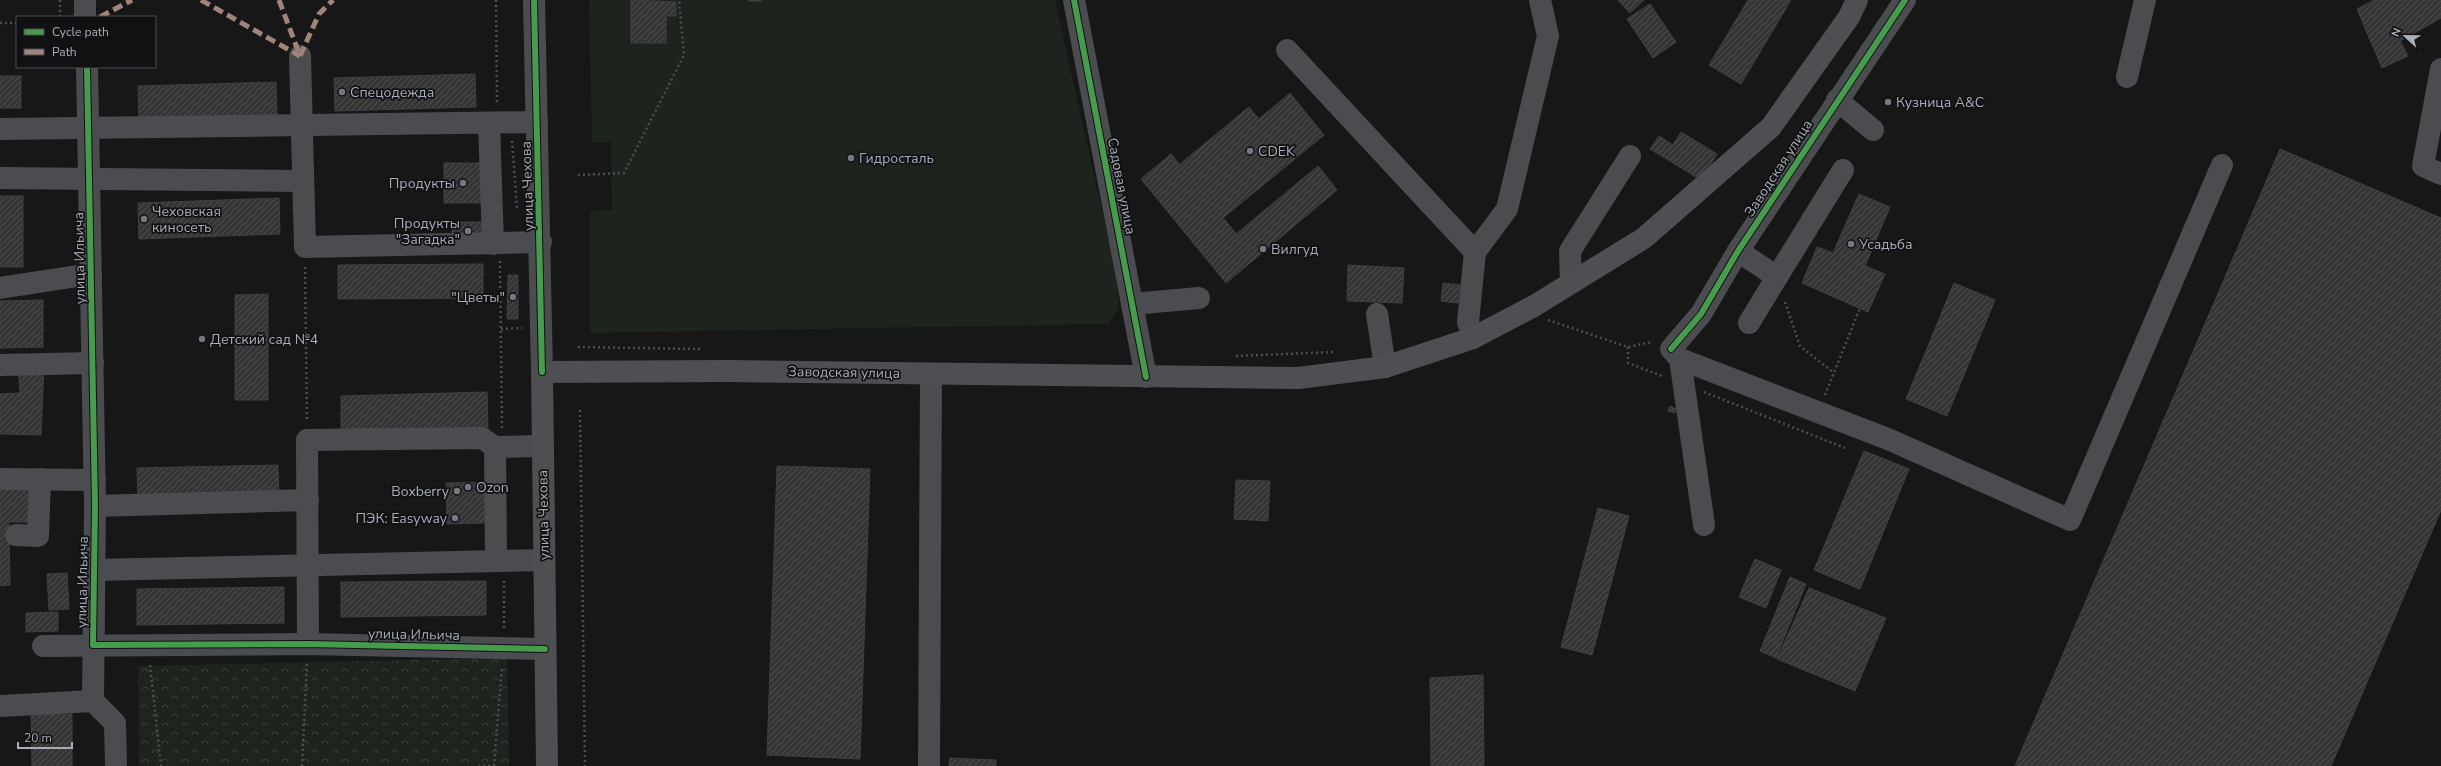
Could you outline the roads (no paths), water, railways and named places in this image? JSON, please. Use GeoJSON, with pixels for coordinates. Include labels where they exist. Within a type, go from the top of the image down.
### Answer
{"type":"FeatureCollection","features":[{"type":"Feature","properties":{"kind":"main road","name":"Заводская улица"},"geometry":{"type":"LineString","coordinates":[[542,372],[727,371],[1298,378],[1385,367],[1473,338],[1534,306],[1644,238],[1771,127],[1849,17],[1857,0]]}},
{"type":"Feature","properties":{"kind":"main road","name":"улица Чехова"},"geometry":{"type":"LineString","coordinates":[[542,372],[547,766]]}},
{"type":"Feature","properties":{"kind":"street"},"geometry":{"type":"LineString","coordinates":[[85,0],[85,16]]}},
{"type":"Feature","properties":{"kind":"street","name":"улица Чехова"},"geometry":{"type":"LineString","coordinates":[[534,0],[541,242],[542,372]]}},
{"type":"Feature","properties":{"kind":"street","name":"Садовая улица"},"geometry":{"type":"LineString","coordinates":[[1074,0],[1126,295],[1146,377]]}},
{"type":"Feature","properties":{"kind":"street"},"geometry":{"type":"LineString","coordinates":[[1473,338],[1468,322],[1476,252],[1507,209],[1548,36],[1540,0]]}},
{"type":"Feature","properties":{"kind":"street","name":"Заводская улица"},"geometry":{"type":"LineString","coordinates":[[1677,349],[1701,314],[1738,251],[1837,100],[1905,0]]}},
{"type":"Feature","properties":{"kind":"street"},"geometry":{"type":"LineString","coordinates":[[2127,77],[2145,0]]}},
{"type":"Feature","properties":{"kind":"street"},"geometry":{"type":"LineString","coordinates":[[1287,50],[1476,252]]}},
{"type":"Feature","properties":{"kind":"street"},"geometry":{"type":"LineString","coordinates":[[300,56],[302,181],[305,247],[541,242]]}},
{"type":"Feature","properties":{"kind":"street","name":"улица Ильича"},"geometry":{"type":"LineString","coordinates":[[87,68],[90,129],[95,480],[93,645],[308,644],[545,649]]}},
{"type":"Feature","properties":{"kind":"street"},"geometry":{"type":"LineString","coordinates":[[2441,69],[2423,166],[2441,174]]}},
{"type":"Feature","properties":{"kind":"street"},"geometry":{"type":"LineString","coordinates":[[1837,100],[1873,130]]}},
{"type":"Feature","properties":{"kind":"street"},"geometry":{"type":"LineString","coordinates":[[0,129],[538,122]]}},
{"type":"Feature","properties":{"kind":"street"},"geometry":{"type":"LineString","coordinates":[[493,123],[496,244]]}},
{"type":"Feature","properties":{"kind":"street"},"geometry":{"type":"LineString","coordinates":[[1571,283],[1570,252],[1630,156]]}},
{"type":"Feature","properties":{"kind":"street"},"geometry":{"type":"LineString","coordinates":[[1677,349],[1818,413],[1888,439],[2070,520],[2222,166]]}},
{"type":"Feature","properties":{"kind":"street"},"geometry":{"type":"LineString","coordinates":[[1749,323],[1843,170]]}},
{"type":"Feature","properties":{"kind":"street"},"geometry":{"type":"LineString","coordinates":[[0,178],[302,181]]}},
{"type":"Feature","properties":{"kind":"street"},"geometry":{"type":"LineString","coordinates":[[1738,251],[1777,277]]}},
{"type":"Feature","properties":{"kind":"street"},"geometry":{"type":"LineString","coordinates":[[0,288],[91,274]]}},
{"type":"Feature","properties":{"kind":"street"},"geometry":{"type":"LineString","coordinates":[[1126,295],[1199,298]]}},
{"type":"Feature","properties":{"kind":"street"},"geometry":{"type":"LineString","coordinates":[[1377,314],[1385,367]]}},
{"type":"Feature","properties":{"kind":"street"},"geometry":{"type":"LineString","coordinates":[[1677,349],[1684,384],[1704,525]]}},
{"type":"Feature","properties":{"kind":"street"},"geometry":{"type":"LineString","coordinates":[[0,365],[93,363]]}},
{"type":"Feature","properties":{"kind":"street"},"geometry":{"type":"LineString","coordinates":[[929,766],[931,374]]}},
{"type":"Feature","properties":{"kind":"street"},"geometry":{"type":"LineString","coordinates":[[308,644],[309,565],[307,440],[482,438],[499,447],[542,446]]}},
{"type":"Feature","properties":{"kind":"street"},"geometry":{"type":"LineString","coordinates":[[499,447],[500,561]]}},
{"type":"Feature","properties":{"kind":"street"},"geometry":{"type":"LineString","coordinates":[[0,479],[95,480]]}},
{"type":"Feature","properties":{"kind":"street"},"geometry":{"type":"LineString","coordinates":[[16,535],[38,536],[40,479]]}},
{"type":"Feature","properties":{"kind":"street"},"geometry":{"type":"LineString","coordinates":[[95,506],[308,500]]}},
{"type":"Feature","properties":{"kind":"street"},"geometry":{"type":"LineString","coordinates":[[94,570],[544,560]]}},
{"type":"Feature","properties":{"kind":"street"},"geometry":{"type":"LineString","coordinates":[[42,646],[93,645],[94,701],[115,723],[116,766]]}},
{"type":"Feature","properties":{"kind":"street"},"geometry":{"type":"LineString","coordinates":[[0,706],[94,701]]}},
{"type":"Feature","properties":{"kind":"place","name":"Спецодежда"},"geometry":{"type":"Point","coordinates":[342,92]}},
{"type":"Feature","properties":{"kind":"place","name":"Кузница А&С"},"geometry":{"type":"Point","coordinates":[1888,102]}},
{"type":"Feature","properties":{"kind":"place","name":"CDEK"},"geometry":{"type":"Point","coordinates":[1250,151]}},
{"type":"Feature","properties":{"kind":"place","name":"Гидросталь"},"geometry":{"type":"Point","coordinates":[851,158]}},
{"type":"Feature","properties":{"kind":"place","name":"Продукты"},"geometry":{"type":"Point","coordinates":[463,183]}},
{"type":"Feature","properties":{"kind":"place","name":"Чеховская киносеть"},"geometry":{"type":"Point","coordinates":[144,219]}},
{"type":"Feature","properties":{"kind":"place","name":"Продукты \"Загадка\""},"geometry":{"type":"Point","coordinates":[468,231]}},
{"type":"Feature","properties":{"kind":"place","name":"Усадьба"},"geometry":{"type":"Point","coordinates":[1851,244]}},
{"type":"Feature","properties":{"kind":"place","name":"Вилгуд"},"geometry":{"type":"Point","coordinates":[1263,249]}},
{"type":"Feature","properties":{"kind":"place","name":"\"Цветы\""},"geometry":{"type":"Point","coordinates":[513,297]}},
{"type":"Feature","properties":{"kind":"place","name":"Детский сад №4"},"geometry":{"type":"Point","coordinates":[202,339]}},
{"type":"Feature","properties":{"kind":"place","name":"Ozon"},"geometry":{"type":"Point","coordinates":[468,487]}},
{"type":"Feature","properties":{"kind":"place","name":"Boxberry"},"geometry":{"type":"Point","coordinates":[457,491]}},
{"type":"Feature","properties":{"kind":"place","name":"ПЭК: Easyway"},"geometry":{"type":"Point","coordinates":[455,518]}}]}
